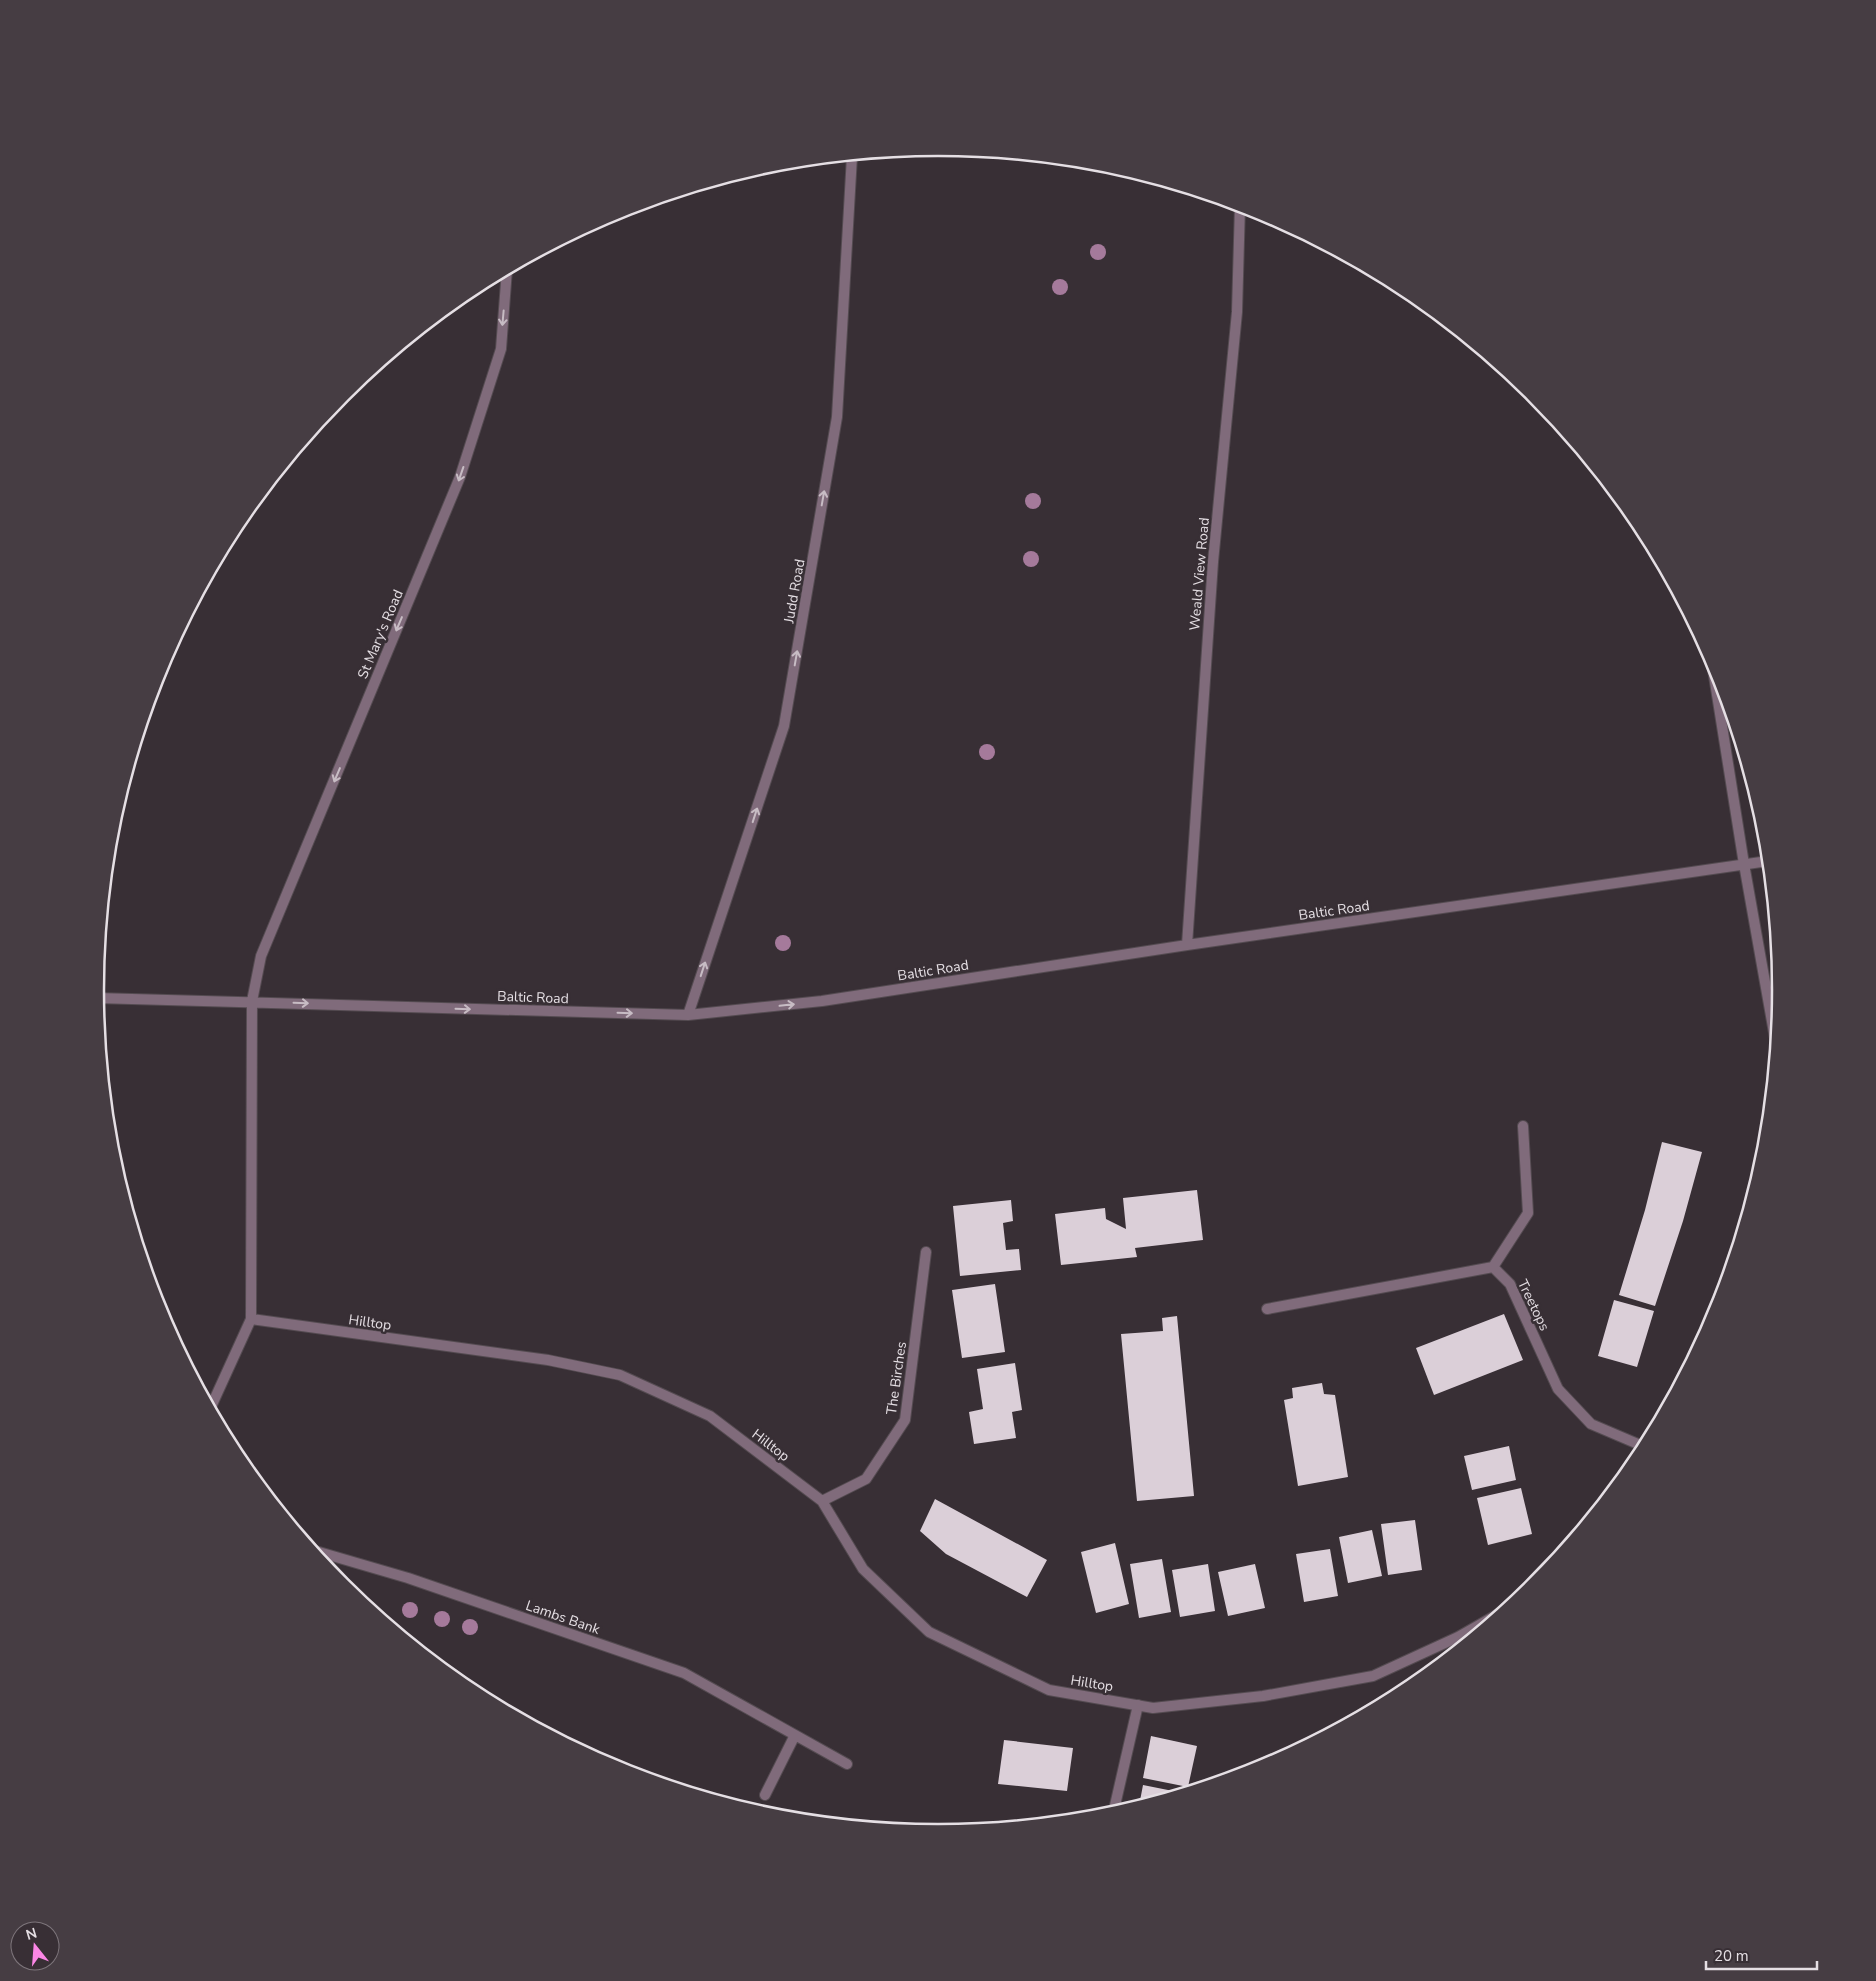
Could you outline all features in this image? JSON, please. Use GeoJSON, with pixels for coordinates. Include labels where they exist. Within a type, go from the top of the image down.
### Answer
{"type":"FeatureCollection","features":[{"type":"Feature","properties":{"kind":"street","name":"Judd Road"},"geometry":{"type":"LineString","coordinates":[[688,1015],[784,726],[837,417],[852,161]]}},
{"type":"Feature","properties":{"kind":"street","name":"Weald View Road"},"geometry":{"type":"LineString","coordinates":[[1186,945],[1213,562],[1237,312],[1240,214]]}},
{"type":"Feature","properties":{"kind":"street","name":"St Mary's Road"},"geometry":{"type":"LineString","coordinates":[[252,1001],[261,956],[460,477],[501,349],[506,277]]}},
{"type":"Feature","properties":{"kind":"street"},"geometry":{"type":"LineString","coordinates":[[1716,691],[1771,1016]]}},
{"type":"Feature","properties":{"kind":"street","name":"Baltic Road"},"geometry":{"type":"LineString","coordinates":[[104,998],[688,1015],[822,1002],[1186,945],[1762,862]]}},
{"type":"Feature","properties":{"kind":"street"},"geometry":{"type":"LineString","coordinates":[[213,1402],[251,1319],[252,1001]]}},
{"type":"Feature","properties":{"kind":"street"},"geometry":{"type":"LineString","coordinates":[[1267,1309],[1493,1266],[1528,1213],[1523,1126]]}},
{"type":"Feature","properties":{"kind":"street","name":"The Birches"},"geometry":{"type":"LineString","coordinates":[[822,1501],[866,1479],[905,1420],[926,1252]]}},
{"type":"Feature","properties":{"kind":"street","name":"Treetops"},"geometry":{"type":"LineString","coordinates":[[1493,1266],[1510,1284],[1558,1389],[1591,1424],[1638,1444]]}},
{"type":"Feature","properties":{"kind":"street","name":"Hilltop"},"geometry":{"type":"LineString","coordinates":[[251,1319],[548,1360],[620,1376],[710,1416],[822,1501],[863,1569],[929,1632],[1049,1690],[1153,1708],[1263,1696],[1373,1676],[1458,1637],[1481,1623]]}},
{"type":"Feature","properties":{"kind":"street","name":"Lambs Bank"},"geometry":{"type":"LineString","coordinates":[[322,1553],[408,1578],[684,1672],[847,1764]]}},
{"type":"Feature","properties":{"kind":"street"},"geometry":{"type":"LineString","coordinates":[[1115,1806],[1138,1705]]}},
{"type":"Feature","properties":{"kind":"street"},"geometry":{"type":"LineString","coordinates":[[765,1795],[795,1735]]}},
{"type":"Feature","properties":{"kind":"building"},"geometry":{"type":"Polygon","coordinates":[[[1662,1142],[1702,1152],[1683,1221],[1655,1306],[1619,1295],[1645,1210],[1662,1142]]]}},
{"type":"Feature","properties":{"kind":"building"},"geometry":{"type":"Polygon","coordinates":[[[1197,1190],[1203,1240],[1135,1248],[1137,1257],[1061,1265],[1055,1214],[1105,1208],[1106,1219],[1126,1229],[1123,1198],[1197,1190]]]}},
{"type":"Feature","properties":{"kind":"building"},"geometry":{"type":"Polygon","coordinates":[[[1011,1200],[1013,1221],[1003,1223],[1006,1250],[1019,1249],[1021,1270],[960,1276],[953,1206],[1011,1200]]]}},
{"type":"Feature","properties":{"kind":"building"},"geometry":{"type":"Polygon","coordinates":[[[995,1284],[1005,1352],[962,1358],[952,1290],[995,1284]]]}},
{"type":"Feature","properties":{"kind":"building"},"geometry":{"type":"Polygon","coordinates":[[[1614,1300],[1654,1311],[1637,1367],[1598,1356],[1614,1300]]]}},
{"type":"Feature","properties":{"kind":"building"},"geometry":{"type":"Polygon","coordinates":[[[1504,1314],[1523,1360],[1434,1395],[1416,1348],[1504,1314]]]}},
{"type":"Feature","properties":{"kind":"building"},"geometry":{"type":"Polygon","coordinates":[[[1177,1316],[1194,1496],[1137,1501],[1121,1334],[1163,1331],[1162,1318],[1177,1316]]]}},
{"type":"Feature","properties":{"kind":"building"},"geometry":{"type":"Polygon","coordinates":[[[1015,1363],[1022,1410],[1012,1412],[1016,1438],[974,1444],[969,1412],[983,1409],[977,1369],[1015,1363]]]}},
{"type":"Feature","properties":{"kind":"building"},"geometry":{"type":"Polygon","coordinates":[[[1322,1383],[1324,1394],[1335,1395],[1348,1477],[1298,1486],[1284,1400],[1293,1398],[1292,1388],[1322,1383]]]}},
{"type":"Feature","properties":{"kind":"building"},"geometry":{"type":"Polygon","coordinates":[[[1509,1446],[1516,1480],[1472,1490],[1464,1456],[1509,1446]]]}},
{"type":"Feature","properties":{"kind":"building"},"geometry":{"type":"Polygon","coordinates":[[[1521,1488],[1532,1534],[1488,1545],[1477,1498],[1521,1488]]]}},
{"type":"Feature","properties":{"kind":"building"},"geometry":{"type":"Polygon","coordinates":[[[935,1499],[1047,1560],[1027,1597],[946,1554],[920,1531],[935,1499]]]}},
{"type":"Feature","properties":{"kind":"building"},"geometry":{"type":"Polygon","coordinates":[[[1415,1520],[1422,1570],[1388,1575],[1381,1524],[1415,1520]]]}},
{"type":"Feature","properties":{"kind":"building"},"geometry":{"type":"Polygon","coordinates":[[[1372,1530],[1382,1576],[1348,1583],[1339,1537],[1372,1530]]]}},
{"type":"Feature","properties":{"kind":"building"},"geometry":{"type":"Polygon","coordinates":[[[1115,1543],[1129,1604],[1096,1613],[1081,1552],[1115,1543]]]}},
{"type":"Feature","properties":{"kind":"building"},"geometry":{"type":"Polygon","coordinates":[[[1330,1549],[1338,1596],[1304,1602],[1296,1554],[1330,1549]]]}},
{"type":"Feature","properties":{"kind":"building"},"geometry":{"type":"Polygon","coordinates":[[[1162,1559],[1171,1612],[1139,1618],[1130,1564],[1162,1559]]]}},
{"type":"Feature","properties":{"kind":"building"},"geometry":{"type":"Polygon","coordinates":[[[1208,1564],[1215,1611],[1180,1617],[1172,1570],[1208,1564]]]}},
{"type":"Feature","properties":{"kind":"building"},"geometry":{"type":"Polygon","coordinates":[[[1255,1564],[1265,1608],[1228,1616],[1218,1572],[1255,1564]]]}},
{"type":"Feature","properties":{"kind":"building"},"geometry":{"type":"Polygon","coordinates":[[[1151,1736],[1197,1746],[1188,1785],[1143,1778],[1151,1736]]]}},
{"type":"Feature","properties":{"kind":"building"},"geometry":{"type":"Polygon","coordinates":[[[1004,1740],[1073,1748],[1067,1791],[998,1784],[1004,1740]]]}},
{"type":"Feature","properties":{"kind":"building"},"geometry":{"type":"Polygon","coordinates":[[[1143,1785],[1171,1791],[1154,1796],[1140,1799],[1143,1785]]]}}]}
